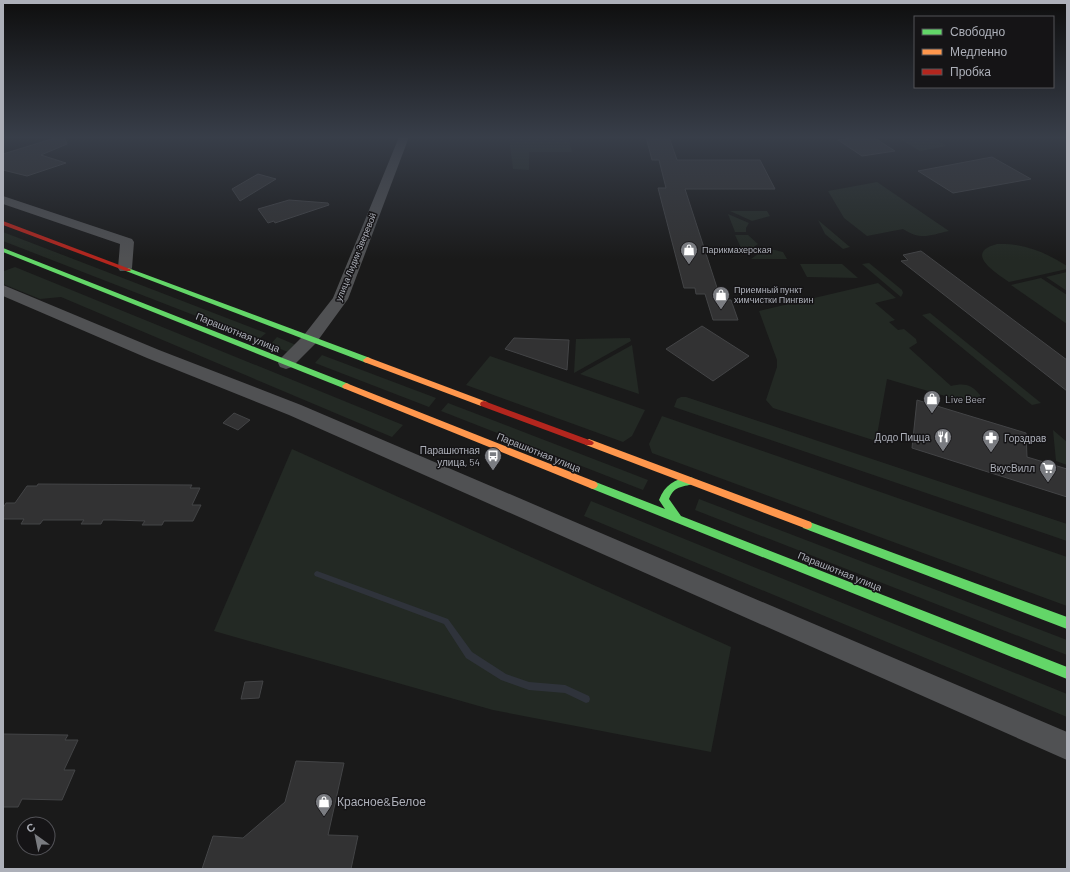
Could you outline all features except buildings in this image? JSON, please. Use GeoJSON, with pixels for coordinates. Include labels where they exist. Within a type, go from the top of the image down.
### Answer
{"type":"FeatureCollection","features":[{"type":"Feature","properties":{"kind":"main road","name":"Парашютная улица"},"geometry":{"type":"LineString","coordinates":[[3,223],[1067,623]]}},
{"type":"Feature","properties":{"kind":"main road","name":"Парашютная улица"},"geometry":{"type":"LineString","coordinates":[[3,250],[1067,673]]}},
{"type":"Feature","properties":{"kind":"main road"},"geometry":{"type":"LineString","coordinates":[[678,519],[664,500],[666,492],[670,486],[679,482],[690,481]]}},
{"type":"Feature","properties":{"kind":"street","name":"улица Лидии Зверевой"},"geometry":{"type":"LineString","coordinates":[[286,363],[310,339],[340,298],[388,178]]}},
{"type":"Feature","properties":{"kind":"street"},"geometry":{"type":"LineString","coordinates":[[3,200],[127,242],[125,268]]}},
{"type":"Feature","properties":{"kind":"street"},"geometry":{"type":"LineString","coordinates":[[3,290],[153,354],[303,413],[1067,746]]}},
{"type":"Feature","properties":{"kind":"shaded area"},"geometry":{"type":"Polygon","coordinates":[[[877,182],[949,231],[920,236],[909,233],[903,229],[867,236],[844,218],[828,191],[877,182]]]}},
{"type":"Feature","properties":{"kind":"shaded area"},"geometry":{"type":"Polygon","coordinates":[[[730,211],[767,211],[770,216],[752,221],[730,211]]]}},
{"type":"Feature","properties":{"kind":"shaded area"},"geometry":{"type":"Polygon","coordinates":[[[728,214],[749,223],[746,228],[746,232],[735,232],[728,214]]]}},
{"type":"Feature","properties":{"kind":"shaded area"},"geometry":{"type":"Polygon","coordinates":[[[818,220],[850,247],[843,249],[825,234],[818,220]]]}},
{"type":"Feature","properties":{"kind":"shaded area"},"geometry":{"type":"Polygon","coordinates":[[[3,232],[266,333],[258,340],[3,241],[3,232]]]}},
{"type":"Feature","properties":{"kind":"shaded area"},"geometry":{"type":"Polygon","coordinates":[[[735,235],[748,235],[758,244],[744,254],[735,235]]]}},
{"type":"Feature","properties":{"kind":"shaded area"},"geometry":{"type":"Polygon","coordinates":[[[997,244],[1016,245],[1034,249],[1059,261],[1067,266],[1067,269],[1009,282],[997,274],[985,263],[982,258],[983,252],[987,248],[997,244]]]}},
{"type":"Feature","properties":{"kind":"shaded area"},"geometry":{"type":"Polygon","coordinates":[[[766,248],[783,252],[787,259],[751,259],[766,248]]]}},
{"type":"Feature","properties":{"kind":"shaded area"},"geometry":{"type":"Polygon","coordinates":[[[869,263],[902,290],[903,293],[901,297],[862,264],[869,263]]]}},
{"type":"Feature","properties":{"kind":"shaded area"},"geometry":{"type":"Polygon","coordinates":[[[800,264],[842,264],[858,278],[807,277],[800,264]]]}},
{"type":"Feature","properties":{"kind":"shaded area"},"geometry":{"type":"Polygon","coordinates":[[[15,267],[403,425],[392,437],[61,297],[40,299],[3,284],[4,271],[15,267]]]}},
{"type":"Feature","properties":{"kind":"shaded area"},"geometry":{"type":"Polygon","coordinates":[[[1067,272],[1067,291],[1046,277],[1067,272]]]}},
{"type":"Feature","properties":{"kind":"shaded area"},"geometry":{"type":"Polygon","coordinates":[[[1041,278],[1067,295],[1067,324],[1011,285],[1041,278]]]}},
{"type":"Feature","properties":{"kind":"shaded area"},"geometry":{"type":"Polygon","coordinates":[[[878,283],[896,298],[875,303],[895,320],[889,322],[898,330],[904,329],[916,339],[917,343],[909,348],[951,386],[967,385],[980,395],[980,399],[975,402],[966,402],[887,379],[876,441],[773,408],[766,400],[777,367],[777,360],[759,311],[878,283]]]}},
{"type":"Feature","properties":{"kind":"shaded area"},"geometry":{"type":"Polygon","coordinates":[[[930,313],[1041,403],[1032,405],[922,315],[930,313]]]}},
{"type":"Feature","properties":{"kind":"shaded area"},"geometry":{"type":"Polygon","coordinates":[[[277,337],[296,345],[288,352],[270,345],[277,337]]]}},
{"type":"Feature","properties":{"kind":"shaded area"},"geometry":{"type":"Polygon","coordinates":[[[630,338],[631,341],[574,373],[576,339],[630,338]]]}},
{"type":"Feature","properties":{"kind":"shaded area"},"geometry":{"type":"Polygon","coordinates":[[[632,345],[639,394],[580,374],[632,345]]]}},
{"type":"Feature","properties":{"kind":"shaded area"},"geometry":{"type":"Polygon","coordinates":[[[322,355],[436,398],[429,407],[315,363],[322,355]]]}},
{"type":"Feature","properties":{"kind":"shaded area"},"geometry":{"type":"Polygon","coordinates":[[[490,356],[645,410],[632,436],[623,442],[466,385],[490,356]]]}},
{"type":"Feature","properties":{"kind":"shaded area"},"geometry":{"type":"Polygon","coordinates":[[[686,397],[1067,524],[1067,541],[674,407],[677,399],[686,397]]]}},
{"type":"Feature","properties":{"kind":"shaded area"},"geometry":{"type":"Polygon","coordinates":[[[448,403],[648,480],[643,490],[441,411],[448,403]]]}},
{"type":"Feature","properties":{"kind":"shaded area"},"geometry":{"type":"Polygon","coordinates":[[[662,416],[1067,557],[1067,606],[652,453],[649,444],[662,416]]]}},
{"type":"Feature","properties":{"kind":"shaded area"},"geometry":{"type":"Polygon","coordinates":[[[1053,430],[1067,442],[1067,465],[1056,461],[1053,430]]]}},
{"type":"Feature","properties":{"kind":"shaded area"},"geometry":{"type":"Polygon","coordinates":[[[292,449],[731,647],[711,752],[493,710],[214,631],[292,449]]]}},
{"type":"Feature","properties":{"kind":"shaded area"},"geometry":{"type":"Polygon","coordinates":[[[699,499],[1067,640],[1067,655],[695,510],[699,499]]]}},
{"type":"Feature","properties":{"kind":"shaded area"},"geometry":{"type":"Polygon","coordinates":[[[591,501],[1067,694],[1067,717],[584,516],[591,501]]]}},
{"type":"Feature","properties":{"kind":"waterway"},"geometry":{"type":"LineString","coordinates":[[317,574],[446,621],[469,655],[504,677],[529,686],[565,689],[586,699]]}},
{"type":"Feature","properties":{"kind":"traffic: fast"},"geometry":{"type":"LineString","coordinates":[[3,250],[346,386]]}},
{"type":"Feature","properties":{"kind":"traffic: fast"},"geometry":{"type":"LineString","coordinates":[[128,270],[367,360]]}},
{"type":"Feature","properties":{"kind":"traffic: fast"},"geometry":{"type":"LineString","coordinates":[[678,519],[664,500],[670,488],[681,482],[690,481]]}},
{"type":"Feature","properties":{"kind":"traffic: fast"},"geometry":{"type":"LineString","coordinates":[[593,485],[1067,673]]}},
{"type":"Feature","properties":{"kind":"traffic: fast"},"geometry":{"type":"LineString","coordinates":[[807,525],[1067,623]]}},
{"type":"Feature","properties":{"kind":"traffic: slow"},"geometry":{"type":"LineString","coordinates":[[367,360],[484,404]]}},
{"type":"Feature","properties":{"kind":"traffic: slow"},"geometry":{"type":"LineString","coordinates":[[346,386],[593,485]]}},
{"type":"Feature","properties":{"kind":"traffic: slow"},"geometry":{"type":"LineString","coordinates":[[589,443],[807,525]]}},
{"type":"Feature","properties":{"kind":"traffic: jam"},"geometry":{"type":"LineString","coordinates":[[3,223],[128,270]]}},
{"type":"Feature","properties":{"kind":"traffic: jam"},"geometry":{"type":"LineString","coordinates":[[484,404],[589,443]]}},
{"type":"Feature","properties":{"kind":"place","name":"Парикмахерская"},"geometry":{"type":"Point","coordinates":[689,265]}},
{"type":"Feature","properties":{"kind":"place","name":"Приемный пункт химчистки Пингвин"},"geometry":{"type":"Point","coordinates":[721,310]}},
{"type":"Feature","properties":{"kind":"place","name":"Live Beer"},"geometry":{"type":"Point","coordinates":[932,414]}},
{"type":"Feature","properties":{"kind":"place","name":"Додо Пицца"},"geometry":{"type":"Point","coordinates":[943,452]}},
{"type":"Feature","properties":{"kind":"place","name":"Горздрав"},"geometry":{"type":"Point","coordinates":[991,453]}},
{"type":"Feature","properties":{"kind":"place","name":"Парашютная улица, 54"},"geometry":{"type":"Point","coordinates":[493,471]}},
{"type":"Feature","properties":{"kind":"place","name":"ВкусВилл"},"geometry":{"type":"Point","coordinates":[1048,483]}},
{"type":"Feature","properties":{"kind":"place","name":"Красное&Белое"},"geometry":{"type":"Point","coordinates":[324,817]}}]}
